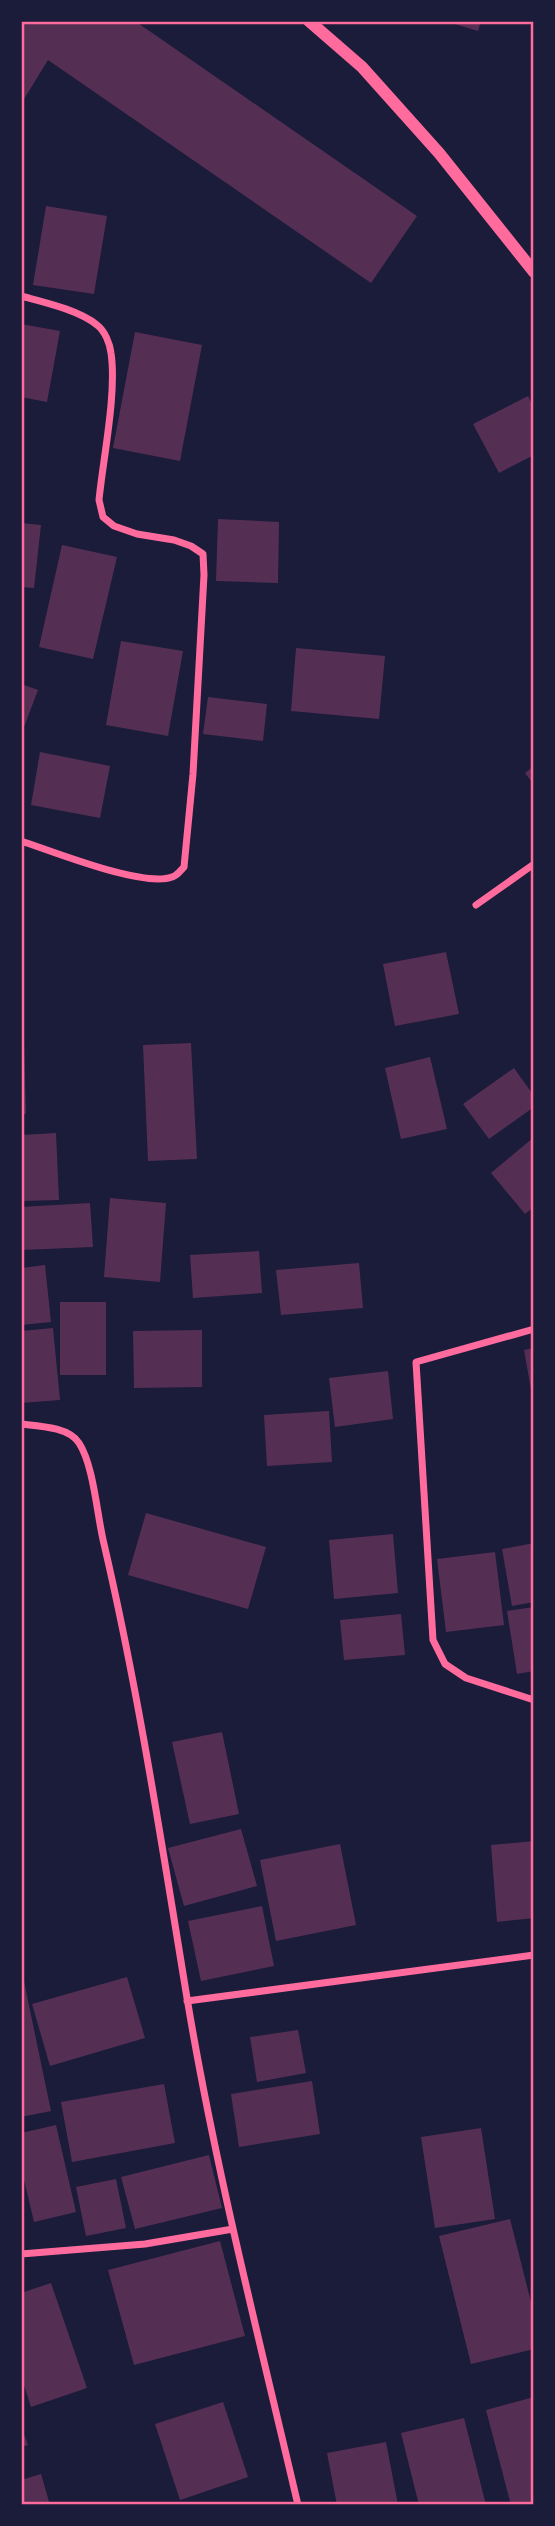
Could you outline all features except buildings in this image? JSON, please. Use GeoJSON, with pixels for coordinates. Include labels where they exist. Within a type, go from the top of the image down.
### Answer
{"type":"FeatureCollection","features":[{"type":"Feature","properties":{"kind":"street"},"geometry":{"type":"LineString","coordinates":[[309,21],[362,67],[532,262]]}},
{"type":"Feature","properties":{"kind":"street"},"geometry":{"type":"LineString","coordinates":[[21,296],[87,318],[105,333],[111,353],[111,392],[99,500],[103,517],[114,526],[191,546],[203,554],[204,575],[193,774],[184,867],[175,877],[161,880],[139,877],[78,861],[21,841]]}},
{"type":"Feature","properties":{"kind":"street"},"geometry":{"type":"LineString","coordinates":[[476,905],[534,864]]}},
{"type":"Feature","properties":{"kind":"street"},"geometry":{"type":"LineString","coordinates":[[534,1329],[416,1362],[433,1640],[445,1664],[466,1678],[534,1700]]}},
{"type":"Feature","properties":{"kind":"street"},"geometry":{"type":"LineString","coordinates":[[21,1424],[66,1433],[78,1441],[87,1460],[125,1634],[160,1825],[187,2001],[233,2228],[298,2505]]}},
{"type":"Feature","properties":{"kind":"street"},"geometry":{"type":"LineString","coordinates":[[187,2001],[534,1955]]}},
{"type":"Feature","properties":{"kind":"street"},"geometry":{"type":"LineString","coordinates":[[21,2255],[145,2244],[233,2228]]}}]}
